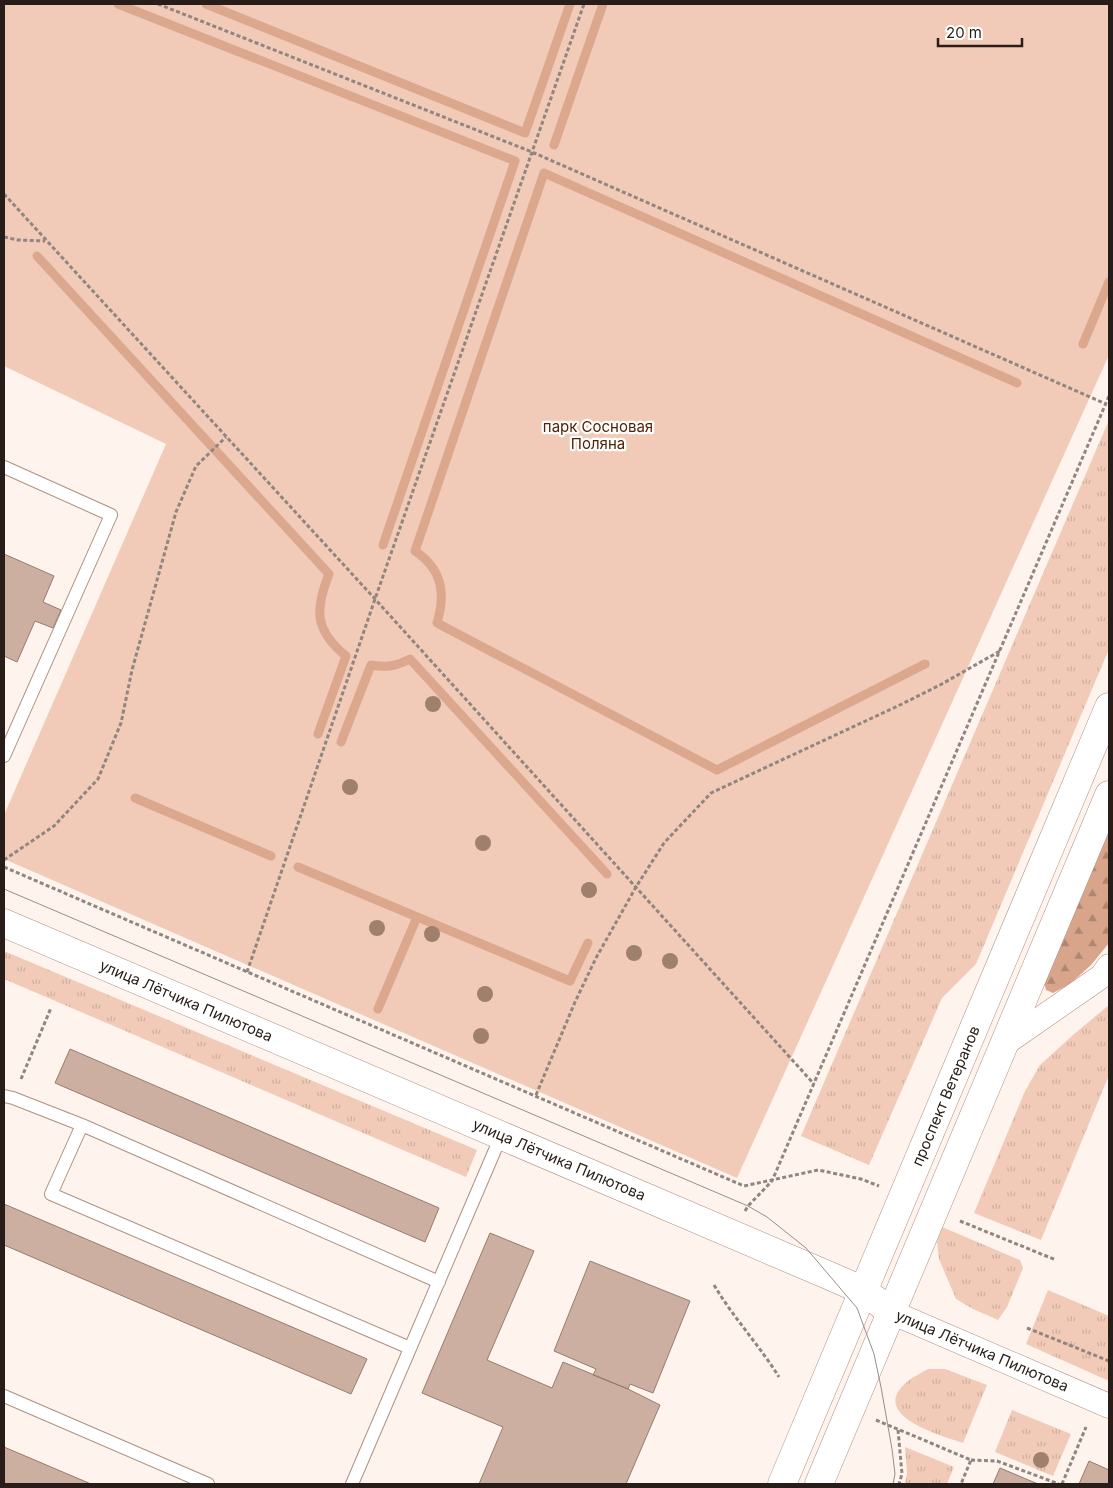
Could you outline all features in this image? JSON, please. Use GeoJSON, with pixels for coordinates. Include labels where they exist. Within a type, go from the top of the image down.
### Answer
{"type":"FeatureCollection","features":[{"type":"Feature","properties":{"kind":"main road","name":"проспект Ветеранов"},"geometry":{"type":"LineString","coordinates":[[782,1484],[1109,707]]}},
{"type":"Feature","properties":{"kind":"main road"},"geometry":{"type":"LineString","coordinates":[[818,1484],[1109,795]]}},
{"type":"Feature","properties":{"kind":"main road","name":"улица Лётчика Пилютова"},"geometry":{"type":"LineString","coordinates":[[4,923],[830,1276],[864,1291],[891,1312]]}},
{"type":"Feature","properties":{"kind":"street"},"geometry":{"type":"LineString","coordinates":[[1004,1044],[1102,976],[1109,966]]}},
{"type":"Feature","properties":{"kind":"street","name":"улица Лётчика Пилютова"},"geometry":{"type":"LineString","coordinates":[[891,1312],[1109,1406]]}},
{"type":"Feature","properties":{"kind":"lane"},"geometry":{"type":"LineString","coordinates":[[4,467],[111,514],[4,756]]}},
{"type":"Feature","properties":{"kind":"lane"},"geometry":{"type":"LineString","coordinates":[[8,1097],[82,1125],[439,1282]]}},
{"type":"Feature","properties":{"kind":"lane"},"geometry":{"type":"LineString","coordinates":[[82,1125],[51,1194],[410,1348]]}},
{"type":"Feature","properties":{"kind":"lane"},"geometry":{"type":"LineString","coordinates":[[352,1484],[500,1136]]}},
{"type":"Feature","properties":{"kind":"lane"},"geometry":{"type":"LineString","coordinates":[[4,1396],[208,1484]]}},
{"type":"Feature","properties":{"kind":"path"},"geometry":{"type":"LineString","coordinates":[[158,4],[532,152],[1106,404]]}},
{"type":"Feature","properties":{"kind":"path"},"geometry":{"type":"LineString","coordinates":[[247,972],[375,599],[584,4]]}},
{"type":"Feature","properties":{"kind":"path"},"geometry":{"type":"LineString","coordinates":[[4,194],[375,599],[814,1084]]}},
{"type":"Feature","properties":{"kind":"path"},"geometry":{"type":"LineString","coordinates":[[4,237],[18,240],[45,240]]}},
{"type":"Feature","properties":{"kind":"path"},"geometry":{"type":"LineString","coordinates":[[748,1206],[772,1181],[1109,396]]}},
{"type":"Feature","properties":{"kind":"path"},"geometry":{"type":"LineString","coordinates":[[4,860],[54,826],[98,779],[121,724],[132,670],[176,512],[196,466],[226,437]]}},
{"type":"Feature","properties":{"kind":"path"},"geometry":{"type":"LineString","coordinates":[[536,1095],[575,1002],[596,958],[636,887],[664,843],[711,794],[902,704],[940,685],[1000,650]]}},
{"type":"Feature","properties":{"kind":"path"},"geometry":{"type":"LineString","coordinates":[[4,867],[744,1186],[818,1170],[861,1179]]}},
{"type":"Feature","properties":{"kind":"path"},"geometry":{"type":"LineString","coordinates":[[8,1097],[51,1008]]}},
{"type":"Feature","properties":{"kind":"path"},"geometry":{"type":"LineString","coordinates":[[714,1284],[725,1303],[767,1358],[779,1377]]}},
{"type":"Feature","properties":{"kind":"path"},"geometry":{"type":"LineString","coordinates":[[1027,1328],[1109,1361]]}},
{"type":"Feature","properties":{"kind":"path"},"geometry":{"type":"LineString","coordinates":[[870,1418],[971,1460],[998,1461],[1060,1484],[1086,1427]]}},
{"type":"Feature","properties":{"kind":"path"},"geometry":{"type":"LineString","coordinates":[[898,1430],[902,1474],[899,1484]]}},
{"type":"Feature","properties":{"kind":"path"},"geometry":{"type":"LineString","coordinates":[[961,1484],[971,1460]]}},
{"type":"Feature","properties":{"kind":"green space","name":"парк Сосновая Поляна"},"geometry":{"type":"Polygon","coordinates":[[[4,4],[1109,4],[1109,355],[737,1178],[4,859],[4,815],[166,444],[4,366],[4,4]]]}},
{"type":"Feature","properties":{"kind":"green space"},"geometry":{"type":"Polygon","coordinates":[[[1109,420],[1109,649],[976,964],[942,998],[869,1165],[801,1136],[1109,420]]]}},
{"type":"Feature","properties":{"kind":"green space"},"geometry":{"type":"Polygon","coordinates":[[[1109,829],[1109,943],[1091,965],[1070,984],[1053,993],[1046,990],[1044,982],[1109,829]]]}},
{"type":"Feature","properties":{"kind":"green space"},"geometry":{"type":"Polygon","coordinates":[[[4,951],[477,1150],[466,1177],[4,979],[4,951]]]}},
{"type":"Feature","properties":{"kind":"green space"},"geometry":{"type":"Polygon","coordinates":[[[1109,1005],[1109,1075],[1041,1240],[974,1213],[1025,1091],[1040,1065],[1109,1005]]]}},
{"type":"Feature","properties":{"kind":"green space"},"geometry":{"type":"Polygon","coordinates":[[[942,1227],[1020,1260],[1023,1268],[1007,1307],[998,1320],[956,1299],[939,1259],[937,1242],[942,1227]]]}},
{"type":"Feature","properties":{"kind":"green space"},"geometry":{"type":"Polygon","coordinates":[[[1048,1290],[1109,1316],[1109,1381],[1026,1344],[1048,1290]]]}},
{"type":"Feature","properties":{"kind":"green space"},"geometry":{"type":"Polygon","coordinates":[[[928,1369],[945,1369],[987,1385],[963,1443],[924,1429],[911,1422],[901,1413],[896,1404],[897,1393],[908,1381],[928,1369]]]}},
{"type":"Feature","properties":{"kind":"green space"},"geometry":{"type":"Polygon","coordinates":[[[1012,1410],[1071,1434],[1053,1476],[995,1452],[1012,1410]]]}},
{"type":"Feature","properties":{"kind":"green space"},"geometry":{"type":"Polygon","coordinates":[[[905,1447],[954,1467],[947,1484],[905,1484],[907,1473],[905,1447]]]}},
{"type":"Feature","properties":{"kind":"building"},"geometry":{"type":"Polygon","coordinates":[[[4,554],[54,576],[43,602],[61,610],[53,628],[35,621],[17,662],[4,656],[4,554]]]}},
{"type":"Feature","properties":{"kind":"building"},"geometry":{"type":"Polygon","coordinates":[[[70,1049],[439,1208],[425,1242],[55,1083],[70,1049]]]}},
{"type":"Feature","properties":{"kind":"building"},"geometry":{"type":"Polygon","coordinates":[[[4,1204],[367,1359],[351,1394],[4,1245],[4,1204]]]}},
{"type":"Feature","properties":{"kind":"building"},"geometry":{"type":"Polygon","coordinates":[[[490,1233],[534,1251],[487,1360],[552,1388],[563,1362],[628,1389],[660,1405],[626,1484],[479,1484],[503,1427],[422,1393],[490,1233]]]}},
{"type":"Feature","properties":{"kind":"building"},"geometry":{"type":"Polygon","coordinates":[[[590,1261],[690,1301],[653,1393],[630,1384],[628,1389],[593,1375],[596,1369],[554,1351],[590,1261]]]}},
{"type":"Feature","properties":{"kind":"building"},"geometry":{"type":"Polygon","coordinates":[[[4,1447],[44,1464],[91,1484],[4,1484],[4,1447]]]}},
{"type":"Feature","properties":{"kind":"building"},"geometry":{"type":"Polygon","coordinates":[[[1089,1461],[1109,1470],[1109,1484],[1079,1484],[1089,1461]]]}},
{"type":"Feature","properties":{"kind":"building"},"geometry":{"type":"Polygon","coordinates":[[[1000,1468],[1038,1484],[993,1484],[1000,1468]]]}},
{"type":"Feature","properties":{"kind":"waterway"},"geometry":{"type":"LineString","coordinates":[[118,4],[515,161],[383,545]]}},
{"type":"Feature","properties":{"kind":"waterway"},"geometry":{"type":"LineString","coordinates":[[206,4],[525,133],[570,4]]}},
{"type":"Feature","properties":{"kind":"waterway"},"geometry":{"type":"LineString","coordinates":[[554,145],[603,4]]}},
{"type":"Feature","properties":{"kind":"waterway"},"geometry":{"type":"LineString","coordinates":[[925,664],[717,770],[437,623],[441,602],[440,582],[431,566],[415,551],[544,173],[1017,383]]}},
{"type":"Feature","properties":{"kind":"waterway"},"geometry":{"type":"LineString","coordinates":[[37,256],[329,574],[321,598],[320,618],[328,637],[346,656],[318,734]]}},
{"type":"Feature","properties":{"kind":"waterway"},"geometry":{"type":"LineString","coordinates":[[1083,344],[1109,282]]}},
{"type":"Feature","properties":{"kind":"waterway"},"geometry":{"type":"LineString","coordinates":[[341,742],[371,665],[391,666],[410,659],[607,874]]}},
{"type":"Feature","properties":{"kind":"waterway"},"geometry":{"type":"LineString","coordinates":[[135,798],[271,856]]}},
{"type":"Feature","properties":{"kind":"waterway"},"geometry":{"type":"LineString","coordinates":[[298,867],[570,981],[588,943]]}},
{"type":"Feature","properties":{"kind":"waterway"},"geometry":{"type":"LineString","coordinates":[[378,1009],[417,917]]}},
{"type":"Feature","properties":{"kind":"tram line"},"geometry":{"type":"LineString","coordinates":[[4,889],[748,1206],[767,1217],[806,1248],[857,1308],[874,1354],[881,1387],[892,1449],[895,1474],[893,1484]]}}]}
